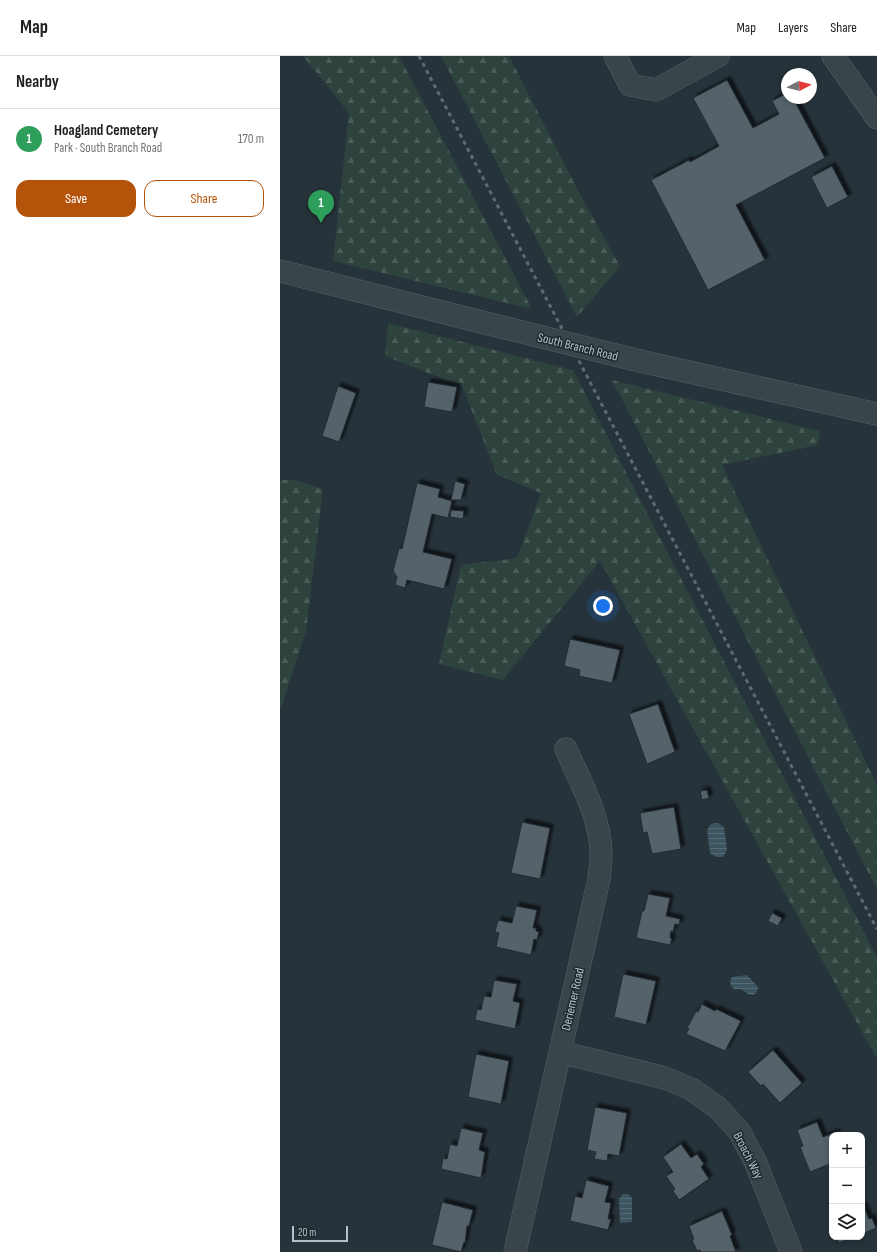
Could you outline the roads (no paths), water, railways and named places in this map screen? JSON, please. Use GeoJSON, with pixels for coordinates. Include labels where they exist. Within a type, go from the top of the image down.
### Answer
{"type":"FeatureCollection","features":[{"type":"Feature","properties":{"kind":"street"},"geometry":{"type":"LineString","coordinates":[[615,56],[630,85],[656,90],[718,56]]}},
{"type":"Feature","properties":{"kind":"street"},"geometry":{"type":"LineString","coordinates":[[833,56],[877,118]]}},
{"type":"Feature","properties":{"kind":"street","name":"South Branch Road"},"geometry":{"type":"LineString","coordinates":[[280,270],[640,361],[877,414]]}},
{"type":"Feature","properties":{"kind":"street","name":"Deriemer Road"},"geometry":{"type":"LineString","coordinates":[[515,1252],[599,879],[601,853],[597,827],[586,793],[566,749]]}},
{"type":"Feature","properties":{"kind":"street","name":"Broach Way"},"geometry":{"type":"LineString","coordinates":[[560,1052],[665,1078],[691,1089],[717,1107],[739,1131],[755,1161],[791,1252]]}},
{"type":"Feature","properties":{"kind":"water"},"geometry":{"type":"Polygon","coordinates":[[[718,823],[724,827],[727,850],[723,857],[716,857],[710,853],[707,830],[711,824],[718,823]]]}},
{"type":"Feature","properties":{"kind":"water"},"geometry":{"type":"Polygon","coordinates":[[[747,975],[758,987],[757,992],[753,995],[748,994],[741,989],[734,989],[731,986],[730,981],[732,977],[747,975]]]}},
{"type":"Feature","properties":{"kind":"water"},"geometry":{"type":"Polygon","coordinates":[[[623,1194],[628,1194],[632,1198],[632,1222],[620,1223],[619,1199],[623,1194]]]}},
{"type":"Feature","properties":{"kind":"railway"},"geometry":{"type":"LineString","coordinates":[[419,56],[877,929]]}},
{"type":"Feature","properties":{"kind":"place","name":"Hoagland Cemetery"},"geometry":{"type":"Point","coordinates":[321,223]}}]}
